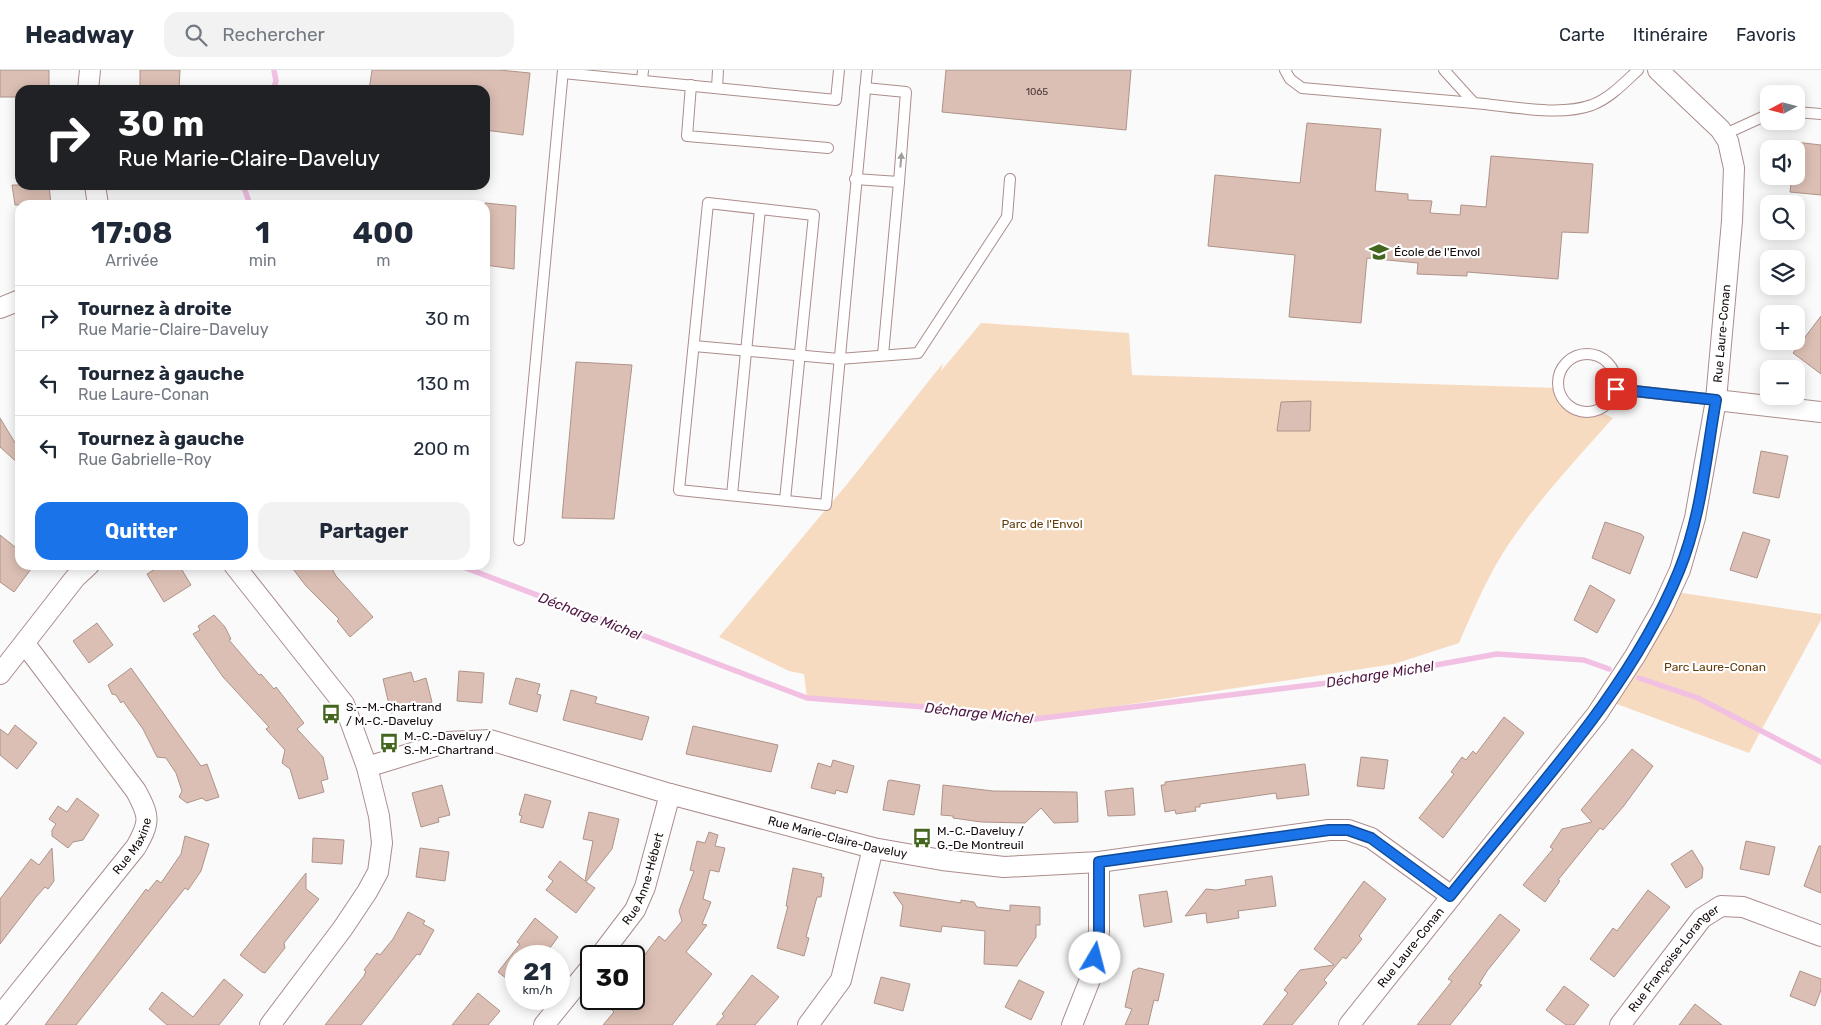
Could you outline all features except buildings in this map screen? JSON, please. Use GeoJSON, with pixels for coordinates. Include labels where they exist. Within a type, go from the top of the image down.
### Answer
{"type":"FeatureCollection","features":[{"type":"Feature","properties":{"kind":"street"},"geometry":{"type":"LineString","coordinates":[[88,85],[90,70]]}},
{"type":"Feature","properties":{"kind":"street","name":"Rue Laure-Conan"},"geometry":{"type":"LineString","coordinates":[[1349,1025],[1596,714],[1635,656],[1662,609],[1680,570],[1695,518],[1716,400],[1732,221],[1734,168],[1728,141],[1723,134],[1658,70]]}},
{"type":"Feature","properties":{"kind":"street"},"geometry":{"type":"LineString","coordinates":[[0,308],[15,302]]}},
{"type":"Feature","properties":{"kind":"street"},"geometry":{"type":"LineString","coordinates":[[1716,400],[1821,412]]}},
{"type":"Feature","properties":{"kind":"street"},"geometry":{"type":"LineString","coordinates":[[0,674],[75,578],[84,570]]}},
{"type":"Feature","properties":{"kind":"street"},"geometry":{"type":"LineString","coordinates":[[238,570],[344,704],[366,767],[379,816],[382,843],[378,872],[343,928],[270,1025]]}},
{"type":"Feature","properties":{"kind":"street","name":"Rue Maxine"},"geometry":{"type":"LineString","coordinates":[[0,1016],[136,847],[147,827],[147,811],[136,791],[25,644]]}},
{"type":"Feature","properties":{"kind":"street","name":"Rue Marie-Claire-Daveluy"},"geometry":{"type":"LineString","coordinates":[[366,767],[448,742],[490,740],[670,794],[873,848],[942,860],[1004,867],[1099,862],[1329,830],[1348,830],[1371,838],[1450,896]]}},
{"type":"Feature","properties":{"kind":"street","name":"Rue Anne-Hébert"},"geometry":{"type":"LineString","coordinates":[[608,945],[635,910],[645,887],[670,794]]}},
{"type":"Feature","properties":{"kind":"street"},"geometry":{"type":"LineString","coordinates":[[808,1025],[841,980],[873,848]]}},
{"type":"Feature","properties":{"kind":"street"},"geometry":{"type":"LineString","coordinates":[[1072,1025],[1092,972],[1099,931],[1099,862]]}},
{"type":"Feature","properties":{"kind":"street","name":"Rue Françoise-Loranger"},"geometry":{"type":"LineString","coordinates":[[1620,1025],[1702,918],[1721,906],[1743,907],[1821,936]]}},
{"type":"Feature","properties":{"kind":"street"},"geometry":{"type":"LineString","coordinates":[[544,1025],[580,981]]}},
{"type":"Feature","properties":{"kind":"lane"},"geometry":{"type":"LineString","coordinates":[[716,88],[718,70]]}},
{"type":"Feature","properties":{"kind":"lane"},"geometry":{"type":"LineString","coordinates":[[519,540],[563,71],[643,75],[691,85],[836,100],[840,70]]}},
{"type":"Feature","properties":{"kind":"lane"},"geometry":{"type":"LineString","coordinates":[[785,500],[814,215],[708,204],[679,490],[826,505],[855,179],[867,70]]}},
{"type":"Feature","properties":{"kind":"lane"},"geometry":{"type":"LineString","coordinates":[[1285,70],[1290,79],[1302,88],[1565,111],[1593,104],[1617,90],[1638,70]]}},
{"type":"Feature","properties":{"kind":"lane"},"geometry":{"type":"LineString","coordinates":[[1444,70],[1474,103]]}},
{"type":"Feature","properties":{"kind":"lane"},"geometry":{"type":"LineString","coordinates":[[691,85],[688,136],[828,148]]}},
{"type":"Feature","properties":{"kind":"lane"},"geometry":{"type":"LineString","coordinates":[[865,88],[906,92],[883,355]]}},
{"type":"Feature","properties":{"kind":"lane"},"geometry":{"type":"LineString","coordinates":[[1805,113],[1821,114]]}},
{"type":"Feature","properties":{"kind":"lane"},"geometry":{"type":"LineString","coordinates":[[1723,134],[1760,118]]}},
{"type":"Feature","properties":{"kind":"lane"},"geometry":{"type":"LineString","coordinates":[[855,179],[899,182]]}},
{"type":"Feature","properties":{"kind":"lane"},"geometry":{"type":"LineString","coordinates":[[694,346],[839,359],[918,353],[1007,217],[1010,179]]}},
{"type":"Feature","properties":{"kind":"lane"},"geometry":{"type":"LineString","coordinates":[[732,495],[760,209]]}},
{"type":"Feature","properties":{"kind":"lane"},"geometry":{"type":"LineString","coordinates":[[1581,354],[1594,355],[1606,360],[1611,366],[1615,374],[1616,389],[1607,406],[1598,411],[1583,413],[1570,408],[1563,400],[1558,380],[1567,361],[1581,354]]}},
{"type":"Feature","properties":{"kind":"lane"},"geometry":{"type":"LineString","coordinates":[[1616,389],[1716,400]]}},
{"type":"Feature","properties":{"kind":"green space","name":"Parc de l'Envol"},"geometry":{"type":"Polygon","coordinates":[[[981,323],[1129,333],[1132,375],[1558,388],[1563,400],[1570,408],[1583,413],[1598,411],[1613,418],[1550,490],[1506,548],[1484,588],[1459,643],[1394,664],[1027,720],[939,706],[807,698],[804,674],[789,671],[719,637],[848,483],[943,363],[941,371],[981,323]]]}},
{"type":"Feature","properties":{"kind":"green space","name":"Parc Laure-Conan"},"geometry":{"type":"Polygon","coordinates":[[[1669,591],[1821,614],[1821,620],[1749,753],[1606,700],[1669,591]]]}},
{"type":"Feature","properties":{"kind":"waterway","name":"Décharge Michel"},"geometry":{"type":"LineString","coordinates":[[274,70],[276,81],[275,85]]}},
{"type":"Feature","properties":{"kind":"waterway","name":"Décharge Michel"},"geometry":{"type":"LineString","coordinates":[[245,190],[248,200]]}},
{"type":"Feature","properties":{"kind":"waterway","name":"Décharge Michel"},"geometry":{"type":"LineString","coordinates":[[471,570],[807,698],[964,710],[1027,720],[1352,680],[1497,654],[1584,660],[1609,669]]}},
{"type":"Feature","properties":{"kind":"waterway","name":"Décharge Michel"},"geometry":{"type":"LineString","coordinates":[[1639,678],[1698,698],[1821,762]]}},
{"type":"Feature","properties":{"kind":"place","name":"École de l'Envol"},"geometry":{"type":"Point","coordinates":[1379,252]}},
{"type":"Feature","properties":{"kind":"place","name":"S.--M.-Chartrand / M.-C.-Daveluy"},"geometry":{"type":"Point","coordinates":[331,714]}},
{"type":"Feature","properties":{"kind":"place","name":"M.-C.-Daveluy / S.-M.-Chartrand"},"geometry":{"type":"Point","coordinates":[389,743]}},
{"type":"Feature","properties":{"kind":"place","name":"M.-C.-Daveluy / G.-De Montreuil"},"geometry":{"type":"Point","coordinates":[922,838]}},
{"type":"Feature","properties":{"kind":"route"},"geometry":{"type":"LineString","coordinates":[[1095,958],[1099,931],[1099,862],[1329,830],[1348,830],[1371,838],[1450,896],[1596,714],[1635,656],[1662,609],[1680,570],[1695,518],[1716,400],[1616,389]]}}]}
